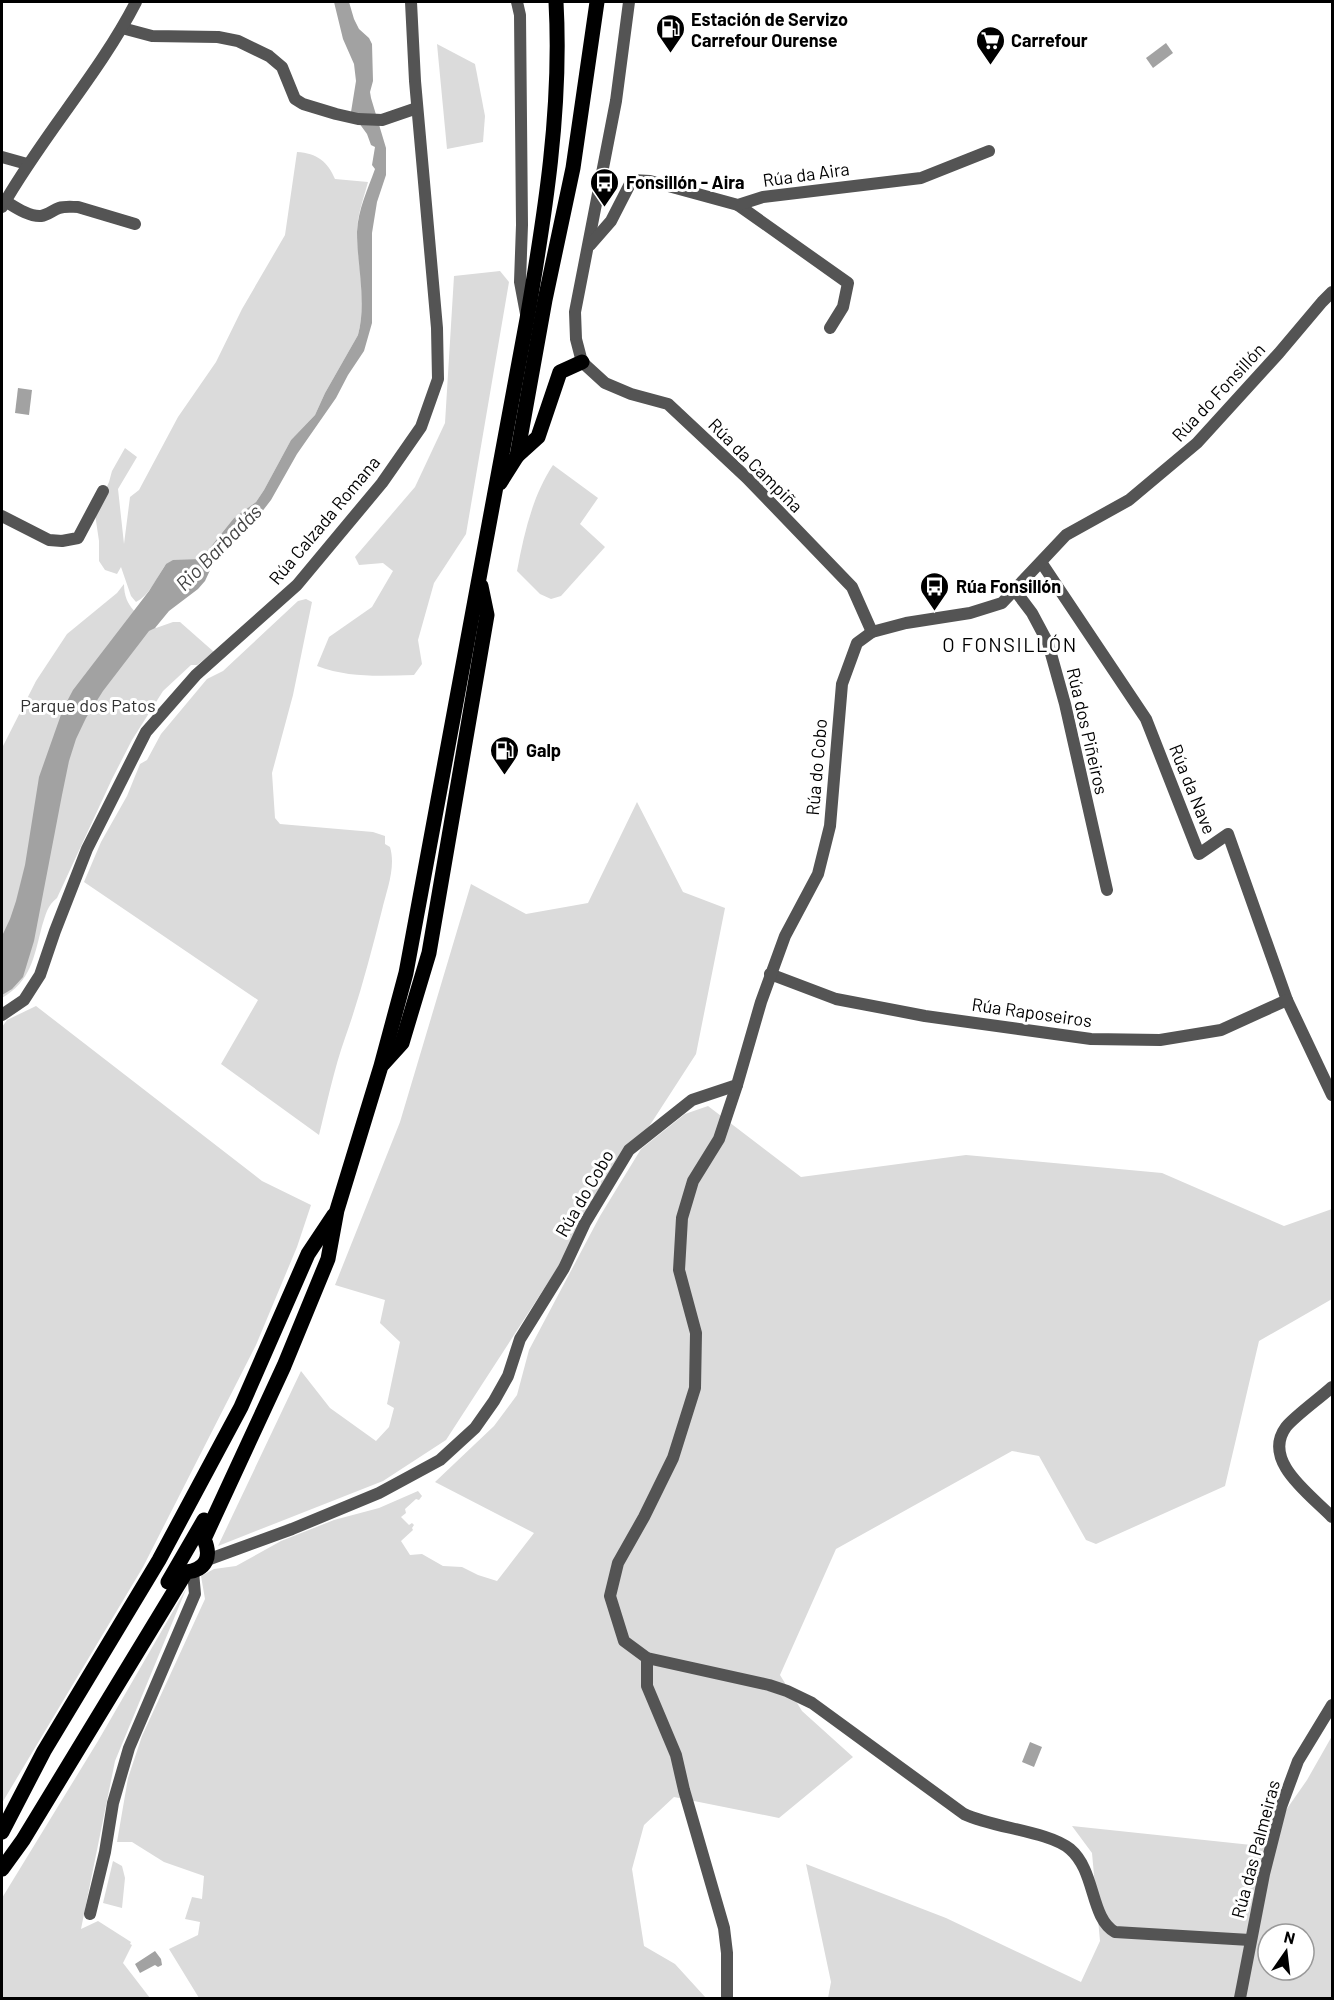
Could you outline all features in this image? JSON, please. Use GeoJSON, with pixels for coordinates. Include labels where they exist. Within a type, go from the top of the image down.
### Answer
{"type":"FeatureCollection","features":[{"type":"Feature","properties":{"kind":"main road"},"geometry":{"type":"LineString","coordinates":[[2,1869],[23,1840],[186,1572],[193,1572],[207,1560],[208,1550],[204,1539],[284,1366],[328,1259],[337,1210],[381,1066],[406,973],[527,319],[542,229],[553,141],[559,45],[556,2]]}},
{"type":"Feature","properties":{"kind":"main road"},"geometry":{"type":"LineString","coordinates":[[517,456],[545,300],[573,168],[597,2]]}},
{"type":"Feature","properties":{"kind":"main road"},"geometry":{"type":"LineString","coordinates":[[495,491],[517,456],[538,437],[560,372],[582,363]]}},
{"type":"Feature","properties":{"kind":"main road"},"geometry":{"type":"LineString","coordinates":[[2,1860],[169,1563],[229,1448],[241,1407],[308,1254],[337,1210]]}},
{"type":"Feature","properties":{"kind":"main road"},"geometry":{"type":"LineString","coordinates":[[2,1832],[45,1751],[108,1647],[137,1619],[169,1563],[234,1471]]}},
{"type":"Feature","properties":{"kind":"main road"},"geometry":{"type":"LineString","coordinates":[[169,1563],[207,1560]]}},
{"type":"Feature","properties":{"kind":"street"},"geometry":{"type":"LineString","coordinates":[[135,224],[78,207],[58,208],[37,216],[3,204],[27,164],[122,28],[136,2]]}},
{"type":"Feature","properties":{"kind":"street","name":"Rúa Calzada Romana"},"geometry":{"type":"LineString","coordinates":[[2,1014],[24,1000],[40,975],[87,849],[146,732],[196,675],[297,585],[382,483],[421,427],[438,379],[437,328],[417,108],[411,2]]}},
{"type":"Feature","properties":{"kind":"street"},"geometry":{"type":"LineString","coordinates":[[517,2],[520,15],[522,225],[519,282],[527,319]]}},
{"type":"Feature","properties":{"kind":"street"},"geometry":{"type":"LineString","coordinates":[[582,363],[576,339],[575,312],[590,245],[616,101],[629,2]]}},
{"type":"Feature","properties":{"kind":"street"},"geometry":{"type":"LineString","coordinates":[[122,28],[152,36],[218,37],[238,41],[270,56],[282,67],[296,99],[303,104],[336,114],[358,119],[382,120],[417,108]]}},
{"type":"Feature","properties":{"kind":"street","name":"Rúa da Aira"},"geometry":{"type":"LineString","coordinates":[[738,205],[763,197],[921,178],[989,151]]}},
{"type":"Feature","properties":{"kind":"street"},"geometry":{"type":"LineString","coordinates":[[2,157],[27,164]]}},
{"type":"Feature","properties":{"kind":"street"},"geometry":{"type":"LineString","coordinates":[[590,245],[611,221],[632,180],[650,181],[738,205],[848,283],[843,307],[830,328]]}},
{"type":"Feature","properties":{"kind":"street","name":"Rúa do Fonsillón"},"geometry":{"type":"LineString","coordinates":[[872,632],[906,623],[970,613],[1002,603],[1066,535],[1129,500],[1197,443],[1332,292]]}},
{"type":"Feature","properties":{"kind":"street","name":"Rúa da Campiña"},"geometry":{"type":"LineString","coordinates":[[582,363],[605,383],[631,394],[668,404],[747,478],[852,587],[872,632]]}},
{"type":"Feature","properties":{"kind":"street"},"geometry":{"type":"LineString","coordinates":[[2,516],[49,540],[62,541],[78,538],[103,491]]}},
{"type":"Feature","properties":{"kind":"street","name":"Rúa da Nave"},"geometry":{"type":"LineString","coordinates":[[1041,562],[1146,719],[1200,854],[1228,834],[1287,1000],[1332,1095]]}},
{"type":"Feature","properties":{"kind":"street","name":"Rúa dos Piñeiros"},"geometry":{"type":"LineString","coordinates":[[1014,589],[1032,613],[1048,643],[1065,704],[1107,891]]}},
{"type":"Feature","properties":{"kind":"street","name":"Rúa do Cobo"},"geometry":{"type":"LineString","coordinates":[[207,1560],[292,1529],[379,1493],[440,1460],[475,1428],[508,1376],[520,1339],[564,1268],[585,1223],[629,1150],[692,1100],[737,1085],[770,974],[785,936],[818,874],[830,826],[842,684],[857,643],[872,632]]}},
{"type":"Feature","properties":{"kind":"street","name":"Rúa Raposeiros"},"geometry":{"type":"LineString","coordinates":[[770,974],[836,999],[925,1016],[1091,1039],[1160,1040],[1221,1030],[1287,1000]]}},
{"type":"Feature","properties":{"kind":"street"},"geometry":{"type":"LineString","coordinates":[[737,1085],[719,1138],[693,1181],[682,1218],[679,1270],[696,1333],[695,1388],[673,1458],[618,1563],[610,1596],[624,1641],[646,1658],[787,1691],[812,1703],[964,1814],[979,1821],[1051,1839],[1069,1848],[1087,1872],[1107,1928],[1115,1932],[1250,1940]]}},
{"type":"Feature","properties":{"kind":"street"},"geometry":{"type":"LineString","coordinates":[[1332,1388],[1286,1427],[1279,1442],[1280,1456],[1286,1470],[1332,1517]]}},
{"type":"Feature","properties":{"kind":"street"},"geometry":{"type":"LineString","coordinates":[[90,1914],[105,1852],[113,1803],[129,1748],[195,1594],[193,1572]]}},
{"type":"Feature","properties":{"kind":"street"},"geometry":{"type":"LineString","coordinates":[[646,1658],[647,1686],[676,1755],[724,1928],[727,1953],[727,1998]]}},
{"type":"Feature","properties":{"kind":"street","name":"Rúa das Palmeiras"},"geometry":{"type":"LineString","coordinates":[[1240,1998],[1263,1874],[1281,1807],[1298,1761],[1332,1705]]}},
{"type":"Feature","properties":{"kind":"green space"},"geometry":{"type":"Polygon","coordinates":[[[437,44],[475,64],[485,116],[483,142],[447,149],[437,44]]]}},
{"type":"Feature","properties":{"kind":"green space"},"geometry":{"type":"Polygon","coordinates":[[[297,152],[316,156],[325,163],[335,179],[368,182],[357,226],[362,297],[358,335],[315,415],[291,440],[256,502],[234,518],[201,559],[166,564],[149,590],[136,602],[131,596],[121,567],[117,574],[105,570],[99,561],[95,514],[112,471],[125,448],[137,457],[118,489],[124,544],[130,497],[139,490],[178,417],[216,362],[242,309],[285,235],[297,152]]]}},
{"type":"Feature","properties":{"kind":"green space"},"geometry":{"type":"Polygon","coordinates":[[[500,271],[509,282],[466,534],[434,583],[418,640],[422,664],[414,675],[389,676],[341,673],[317,666],[329,637],[372,607],[393,571],[383,563],[359,565],[355,557],[415,487],[445,423],[454,276],[500,271]]]}},
{"type":"Feature","properties":{"kind":"green space"},"geometry":{"type":"Polygon","coordinates":[[[553,465],[598,498],[580,524],[605,547],[561,596],[551,599],[540,594],[517,571],[534,503],[553,465]]]}},
{"type":"Feature","properties":{"kind":"green space","name":"Parque dos Patos"},"geometry":{"type":"Polygon","coordinates":[[[124,584],[130,605],[144,619],[156,628],[180,622],[214,652],[197,665],[191,665],[163,691],[132,740],[57,898],[47,910],[30,967],[19,984],[2,998],[2,748],[36,681],[67,634],[117,593],[124,584]]]}},
{"type":"Feature","properties":{"kind":"green space"},"geometry":{"type":"Polygon","coordinates":[[[306,599],[312,602],[293,695],[272,773],[275,818],[280,824],[373,832],[385,836],[385,844],[390,847],[392,855],[388,886],[356,1006],[337,1062],[319,1135],[221,1064],[258,1000],[84,882],[101,842],[127,796],[140,764],[147,760],[161,734],[207,679],[223,671],[298,601],[306,599]]]}},
{"type":"Feature","properties":{"kind":"green space"},"geometry":{"type":"Polygon","coordinates":[[[637,802],[683,892],[725,908],[696,1054],[446,1440],[383,1481],[218,1546],[301,1371],[330,1408],[376,1441],[389,1427],[394,1408],[387,1404],[400,1342],[380,1323],[385,1300],[335,1285],[400,1122],[471,884],[526,914],[588,903],[637,802]]]}},
{"type":"Feature","properties":{"kind":"green space"},"geometry":{"type":"Polygon","coordinates":[[[36,1006],[262,1181],[311,1205],[297,1247],[256,1345],[143,1567],[2,1803],[2,1027],[7,1020],[36,1006]]]}},
{"type":"Feature","properties":{"kind":"green space"},"geometry":{"type":"Polygon","coordinates":[[[708,1106],[801,1177],[966,1155],[1162,1173],[1284,1226],[1332,1209],[1332,1299],[1259,1341],[1225,1486],[1096,1544],[1086,1540],[1039,1456],[1012,1451],[836,1549],[780,1675],[802,1711],[853,1757],[779,1818],[674,1797],[644,1825],[632,1869],[644,1946],[675,1964],[706,1998],[199,1998],[169,1949],[198,1935],[200,1922],[185,1919],[192,1897],[202,1899],[204,1876],[164,1862],[132,1842],[117,1842],[128,1778],[142,1736],[205,1599],[201,1576],[214,1569],[236,1566],[281,1541],[334,1520],[379,1508],[418,1491],[422,1496],[405,1509],[406,1513],[401,1517],[409,1525],[412,1523],[414,1525],[413,1530],[401,1541],[410,1555],[422,1554],[443,1566],[462,1567],[497,1581],[534,1533],[435,1482],[494,1426],[517,1395],[529,1350],[600,1216],[641,1149],[685,1114],[708,1106]]]}},
{"type":"Feature","properties":{"kind":"green space"},"geometry":{"type":"Polygon","coordinates":[[[187,1587],[115,1761],[81,1929],[98,1921],[131,1942],[132,1945],[123,1963],[150,1998],[2,1998],[2,1898],[98,1741],[187,1587]]]}},
{"type":"Feature","properties":{"kind":"green space"},"geometry":{"type":"Polygon","coordinates":[[[1332,1736],[1332,1998],[828,1998],[831,1982],[806,1864],[946,1918],[1081,1982],[1100,1941],[1092,1853],[1072,1826],[1261,1846],[1307,1780],[1332,1736]]]}},
{"type":"Feature","properties":{"kind":"green space"},"geometry":{"type":"Polygon","coordinates":[[[113,1861],[122,1866],[125,1878],[122,1908],[103,1903],[113,1861]]]}},
{"type":"Feature","properties":{"kind":"water","name":"Rio Barbadás"},"geometry":{"type":"Polygon","coordinates":[[[334,2],[349,2],[359,29],[372,44],[373,81],[370,92],[386,148],[386,175],[377,202],[372,233],[372,323],[364,351],[336,398],[297,454],[271,500],[261,513],[225,542],[205,581],[198,589],[169,611],[155,628],[149,631],[103,691],[86,718],[69,761],[34,941],[23,977],[12,989],[2,995],[2,936],[16,901],[25,865],[39,777],[63,709],[73,690],[149,591],[166,564],[173,560],[201,559],[234,518],[256,502],[291,440],[315,415],[358,335],[362,297],[357,232],[361,207],[375,169],[372,165],[375,147],[371,145],[367,134],[351,112],[356,81],[354,64],[343,39],[334,2]]]}},
{"type":"Feature","properties":{"kind":"water"},"geometry":{"type":"Polygon","coordinates":[[[1166,43],[1173,53],[1153,68],[1146,58],[1166,43]]]}},
{"type":"Feature","properties":{"kind":"water"},"geometry":{"type":"Polygon","coordinates":[[[18,388],[32,390],[29,415],[15,413],[18,388]]]}},
{"type":"Feature","properties":{"kind":"water"},"geometry":{"type":"Polygon","coordinates":[[[1030,1742],[1042,1747],[1034,1767],[1022,1762],[1030,1742]]]}},
{"type":"Feature","properties":{"kind":"water"},"geometry":{"type":"Polygon","coordinates":[[[155,1951],[162,1965],[158,1967],[155,1965],[140,1973],[135,1964],[155,1951]]]}},
{"type":"Feature","properties":{"kind":"place","name":"Estación de Servizo Carrefour Ourense"},"geometry":{"type":"Point","coordinates":[670,54]}},
{"type":"Feature","properties":{"kind":"place","name":"Carrefour"},"geometry":{"type":"Point","coordinates":[990,66]}},
{"type":"Feature","properties":{"kind":"place","name":"Fonsillón - Aira"},"geometry":{"type":"Point","coordinates":[605,208]}},
{"type":"Feature","properties":{"kind":"place","name":"Rúa Fonsillón"},"geometry":{"type":"Point","coordinates":[935,612]}},
{"type":"Feature","properties":{"kind":"place","name":"Galp"},"geometry":{"type":"Point","coordinates":[505,776]}},
{"type":"Feature","properties":{"kind":"district","name":"O FONSILLÓN"},"geometry":{"type":"Point","coordinates":[1010,644]}}]}
